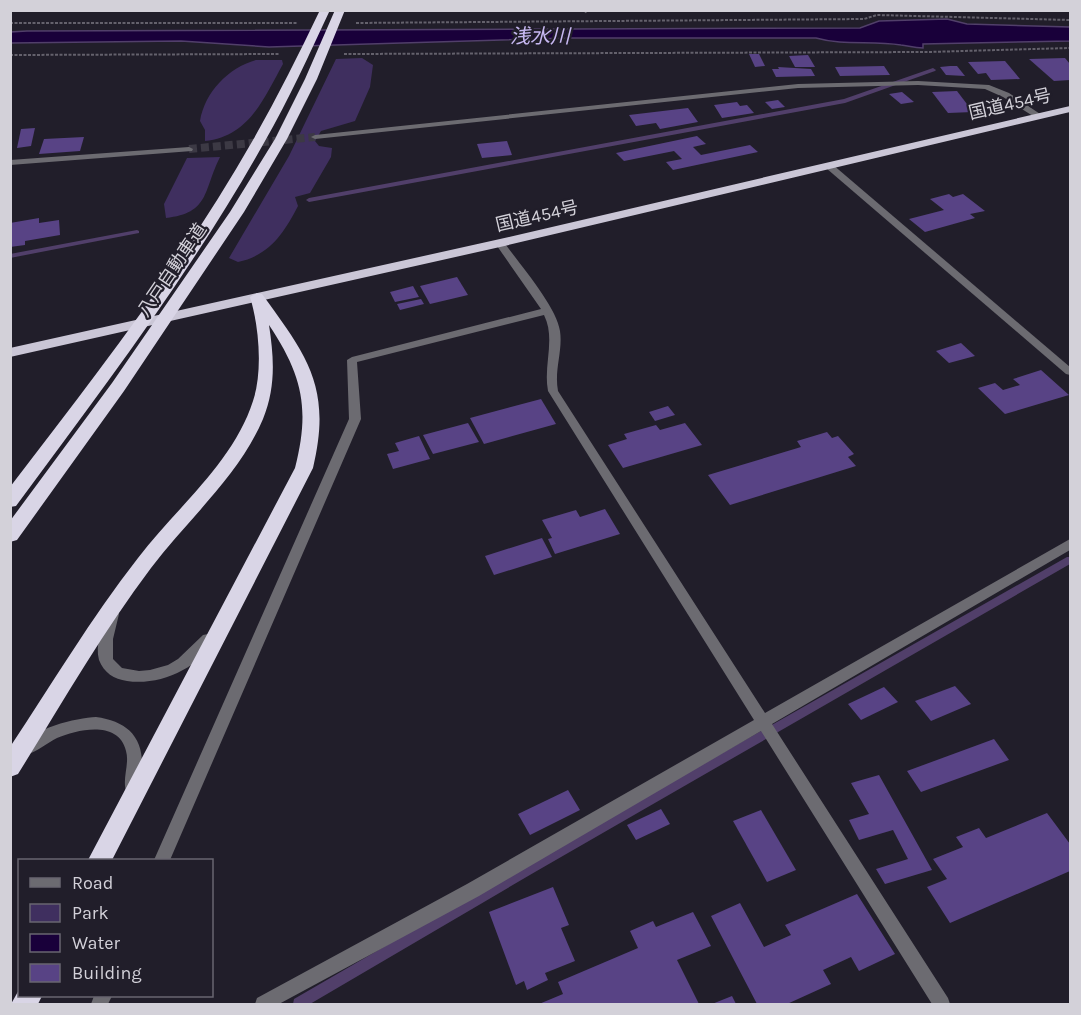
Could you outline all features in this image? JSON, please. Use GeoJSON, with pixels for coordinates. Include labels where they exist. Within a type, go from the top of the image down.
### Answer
{"type":"FeatureCollection","features":[{"type":"Feature","properties":{"kind":"highway","name":"八戸自動車道"},"geometry":{"type":"LineString","coordinates":[[10,501],[94,389],[220,210],[295,79],[325,10]]}},
{"type":"Feature","properties":{"kind":"highway","name":"八戸自動車道"},"geometry":{"type":"LineString","coordinates":[[10,535],[118,387],[237,212],[281,139],[311,79],[339,10]]}},
{"type":"Feature","properties":{"kind":"highway","name":"国道454号"},"geometry":{"type":"LineString","coordinates":[[10,353],[500,243],[1071,109]]}},
{"type":"Feature","properties":{"kind":"highway"},"geometry":{"type":"LineString","coordinates":[[13,762],[143,564],[236,451],[250,427],[262,400],[266,376],[257,297]]}},
{"type":"Feature","properties":{"kind":"highway"},"geometry":{"type":"LineString","coordinates":[[100,859],[304,468],[312,441],[312,397],[306,374],[297,351],[257,297]]}},
{"type":"Feature","properties":{"kind":"street"},"geometry":{"type":"LineString","coordinates":[[315,137],[798,86],[858,84],[918,83],[986,87],[1006,95],[1039,116]]}},
{"type":"Feature","properties":{"kind":"street"},"geometry":{"type":"LineString","coordinates":[[10,163],[189,149]]}},
{"type":"Feature","properties":{"kind":"street"},"geometry":{"type":"LineString","coordinates":[[829,166],[1071,372]]}},
{"type":"Feature","properties":{"kind":"street"},"geometry":{"type":"LineString","coordinates":[[500,243],[546,311],[555,329],[549,374],[553,391],[942,1005]]}},
{"type":"Feature","properties":{"kind":"street"},"geometry":{"type":"LineString","coordinates":[[163,859],[355,419],[352,360],[546,311]]}},
{"type":"Feature","properties":{"kind":"street"},"geometry":{"type":"LineString","coordinates":[[263,1005],[472,890],[1071,544]]}},
{"type":"Feature","properties":{"kind":"street"},"geometry":{"type":"LineString","coordinates":[[112,613],[105,649],[107,664],[116,673],[134,677],[154,676],[174,668],[197,653],[224,620]]}},
{"type":"Feature","properties":{"kind":"street"},"geometry":{"type":"LineString","coordinates":[[13,762],[44,736],[64,728],[106,724],[123,731],[132,744],[135,764],[130,801]]}},
{"type":"Feature","properties":{"kind":"path"},"geometry":{"type":"LineString","coordinates":[[352,23],[864,19],[877,15],[1071,20]]}},
{"type":"Feature","properties":{"kind":"path"},"geometry":{"type":"LineString","coordinates":[[10,23],[304,23]]}},
{"type":"Feature","properties":{"kind":"path"},"geometry":{"type":"LineString","coordinates":[[339,54],[928,52],[1071,48]]}},
{"type":"Feature","properties":{"kind":"path"},"geometry":{"type":"LineString","coordinates":[[10,55],[282,54]]}},
{"type":"Feature","properties":{"kind":"green space"},"geometry":{"type":"Polygon","coordinates":[[[362,58],[373,65],[370,87],[355,121],[321,131],[315,141],[319,146],[332,148],[331,157],[310,193],[295,197],[298,206],[275,242],[249,259],[238,262],[229,258],[289,156],[336,59],[362,58]]]}},
{"type":"Feature","properties":{"kind":"green space"},"geometry":{"type":"Polygon","coordinates":[[[256,60],[282,60],[283,64],[262,102],[244,124],[233,132],[205,141],[205,130],[200,121],[207,100],[227,75],[256,60]]]}},
{"type":"Feature","properties":{"kind":"green space"},"geometry":{"type":"Polygon","coordinates":[[[220,157],[207,190],[198,205],[191,211],[166,218],[164,204],[187,158],[220,157]]]}},
{"type":"Feature","properties":{"kind":"water","name":"浅水川"},"geometry":{"type":"Polygon","coordinates":[[[947,19],[967,24],[1070,27],[1070,41],[923,44],[923,48],[837,42],[816,38],[568,38],[269,47],[181,41],[11,43],[10,32],[860,28],[879,21],[947,19]]]}},
{"type":"Feature","properties":{"kind":"building"},"geometry":{"type":"Polygon","coordinates":[[[749,54],[759,54],[765,66],[755,67],[749,54]]]}},
{"type":"Feature","properties":{"kind":"building"},"geometry":{"type":"Polygon","coordinates":[[[808,55],[815,67],[795,67],[789,56],[808,55]]]}},
{"type":"Feature","properties":{"kind":"building"},"geometry":{"type":"Polygon","coordinates":[[[1065,58],[1070,64],[1070,80],[1054,81],[1029,59],[1065,58]]]}},
{"type":"Feature","properties":{"kind":"building"},"geometry":{"type":"Polygon","coordinates":[[[1005,61],[1020,79],[991,80],[986,73],[978,74],[968,62],[1005,61]]]}},
{"type":"Feature","properties":{"kind":"building"},"geometry":{"type":"Polygon","coordinates":[[[884,66],[890,75],[840,76],[835,67],[884,66]]]}},
{"type":"Feature","properties":{"kind":"building"},"geometry":{"type":"Polygon","coordinates":[[[957,66],[965,76],[946,75],[940,67],[957,66]]]}},
{"type":"Feature","properties":{"kind":"building"},"geometry":{"type":"Polygon","coordinates":[[[778,67],[811,69],[815,76],[776,77],[772,69],[779,69],[778,67]]]}},
{"type":"Feature","properties":{"kind":"building"},"geometry":{"type":"Polygon","coordinates":[[[957,91],[973,112],[948,113],[932,92],[957,91]]]}},
{"type":"Feature","properties":{"kind":"building"},"geometry":{"type":"Polygon","coordinates":[[[902,92],[914,102],[901,104],[889,94],[902,92]]]}},
{"type":"Feature","properties":{"kind":"building"},"geometry":{"type":"Polygon","coordinates":[[[778,100],[785,107],[772,109],[765,102],[778,100]]]}},
{"type":"Feature","properties":{"kind":"building"},"geometry":{"type":"Polygon","coordinates":[[[737,102],[740,106],[747,105],[754,113],[722,118],[714,105],[737,102]]]}},
{"type":"Feature","properties":{"kind":"building"},"geometry":{"type":"Polygon","coordinates":[[[688,108],[698,122],[660,129],[656,123],[636,126],[629,115],[688,108]]]}},
{"type":"Feature","properties":{"kind":"building"},"geometry":{"type":"Polygon","coordinates":[[[35,128],[31,146],[17,148],[21,129],[35,128]]]}},
{"type":"Feature","properties":{"kind":"building"},"geometry":{"type":"Polygon","coordinates":[[[697,136],[706,144],[693,147],[701,155],[750,145],[758,152],[673,170],[666,162],[682,159],[674,151],[624,161],[616,153],[697,136]]]}},
{"type":"Feature","properties":{"kind":"building"},"geometry":{"type":"Polygon","coordinates":[[[84,137],[80,151],[39,154],[44,139],[84,137]]]}},
{"type":"Feature","properties":{"kind":"building"},"geometry":{"type":"Polygon","coordinates":[[[507,141],[512,155],[482,158],[477,144],[507,141]]]}},
{"type":"Feature","properties":{"kind":"building"},"geometry":{"type":"Polygon","coordinates":[[[949,194],[953,197],[963,194],[985,211],[970,214],[975,218],[925,232],[909,219],[944,210],[930,199],[949,194]]]}},
{"type":"Feature","properties":{"kind":"building"},"geometry":{"type":"Polygon","coordinates":[[[39,218],[39,223],[59,220],[60,235],[25,241],[25,245],[10,247],[10,223],[39,218]]]}},
{"type":"Feature","properties":{"kind":"building"},"geometry":{"type":"Polygon","coordinates":[[[457,277],[468,295],[430,304],[420,286],[457,277]]]}},
{"type":"Feature","properties":{"kind":"building"},"geometry":{"type":"Polygon","coordinates":[[[413,286],[419,297],[395,302],[390,292],[413,286]]]}},
{"type":"Feature","properties":{"kind":"building"},"geometry":{"type":"Polygon","coordinates":[[[421,299],[424,304],[400,310],[397,304],[421,299]]]}},
{"type":"Feature","properties":{"kind":"building"},"geometry":{"type":"Polygon","coordinates":[[[961,343],[975,356],[949,363],[936,351],[961,343]]]}},
{"type":"Feature","properties":{"kind":"building"},"geometry":{"type":"Polygon","coordinates":[[[1041,370],[1069,395],[1005,414],[978,388],[995,383],[1003,390],[1020,385],[1013,379],[1041,370]]]}},
{"type":"Feature","properties":{"kind":"building"},"geometry":{"type":"Polygon","coordinates":[[[541,399],[556,424],[484,444],[470,418],[541,399]]]}},
{"type":"Feature","properties":{"kind":"building"},"geometry":{"type":"Polygon","coordinates":[[[668,406],[675,415],[655,421],[649,412],[668,406]]]}},
{"type":"Feature","properties":{"kind":"building"},"geometry":{"type":"Polygon","coordinates":[[[468,423],[479,442],[433,454],[423,435],[468,423]]]}},
{"type":"Feature","properties":{"kind":"building"},"geometry":{"type":"Polygon","coordinates":[[[685,423],[702,445],[623,468],[608,445],[627,439],[624,434],[656,425],[660,430],[685,423]]]}},
{"type":"Feature","properties":{"kind":"building"},"geometry":{"type":"Polygon","coordinates":[[[827,432],[832,438],[838,436],[854,454],[848,457],[856,466],[730,505],[708,475],[801,447],[797,441],[827,432]]]}},
{"type":"Feature","properties":{"kind":"building"},"geometry":{"type":"Polygon","coordinates":[[[419,436],[430,459],[393,469],[387,454],[399,451],[395,443],[419,436]]]}},
{"type":"Feature","properties":{"kind":"building"},"geometry":{"type":"Polygon","coordinates":[[[605,509],[620,534],[555,554],[548,539],[552,538],[542,520],[576,510],[580,517],[605,509]]]}},
{"type":"Feature","properties":{"kind":"building"},"geometry":{"type":"Polygon","coordinates":[[[542,538],[552,557],[494,575],[485,556],[542,538]]]}},
{"type":"Feature","properties":{"kind":"building"},"geometry":{"type":"Polygon","coordinates":[[[955,686],[971,704],[931,721],[915,701],[955,686]]]}},
{"type":"Feature","properties":{"kind":"building"},"geometry":{"type":"Polygon","coordinates":[[[884,687],[898,702],[861,720],[848,704],[884,687]]]}},
{"type":"Feature","properties":{"kind":"building"},"geometry":{"type":"Polygon","coordinates":[[[994,739],[1009,760],[921,792],[907,771],[994,739]]]}},
{"type":"Feature","properties":{"kind":"building"},"geometry":{"type":"Polygon","coordinates":[[[879,775],[932,870],[885,884],[876,869],[908,859],[893,830],[859,840],[849,820],[869,814],[851,783],[879,775]]]}},
{"type":"Feature","properties":{"kind":"building"},"geometry":{"type":"Polygon","coordinates":[[[568,790],[580,810],[530,835],[518,814],[568,790]]]}},
{"type":"Feature","properties":{"kind":"building"},"geometry":{"type":"Polygon","coordinates":[[[661,809],[670,824],[636,840],[627,825],[661,809]]]}},
{"type":"Feature","properties":{"kind":"building"},"geometry":{"type":"Polygon","coordinates":[[[761,810],[796,870],[767,882],[733,821],[761,810]]]}},
{"type":"Feature","properties":{"kind":"building"},"geometry":{"type":"Polygon","coordinates":[[[1047,813],[1070,844],[1070,871],[950,923],[927,887],[947,879],[933,859],[963,847],[956,837],[979,828],[986,838],[1047,813]]]}},
{"type":"Feature","properties":{"kind":"building"},"geometry":{"type":"Polygon","coordinates":[[[553,887],[569,925],[561,928],[575,961],[545,973],[548,980],[527,990],[524,981],[516,985],[489,912],[553,887]]]}},
{"type":"Feature","properties":{"kind":"building"},"geometry":{"type":"Polygon","coordinates":[[[857,894],[895,954],[859,971],[851,957],[823,970],[831,984],[787,1004],[757,1004],[711,916],[740,903],[764,947],[791,935],[785,925],[857,894]]]}},
{"type":"Feature","properties":{"kind":"building"},"geometry":{"type":"Polygon","coordinates":[[[693,912],[711,946],[677,960],[699,1004],[539,1004],[563,994],[558,982],[638,948],[630,931],[653,921],[656,927],[693,912]]]}},
{"type":"Feature","properties":{"kind":"building"},"geometry":{"type":"Polygon","coordinates":[[[732,996],[736,1004],[712,1004],[732,996]]]}},
{"type":"Feature","properties":{"kind":"waterway"},"geometry":{"type":"LineString","coordinates":[[309,200],[845,101],[933,70]]}},
{"type":"Feature","properties":{"kind":"waterway"},"geometry":{"type":"LineString","coordinates":[[10,256],[137,232]]}},
{"type":"Feature","properties":{"kind":"waterway"},"geometry":{"type":"LineString","coordinates":[[299,1004],[531,868],[1070,560]]}},
{"type":"Feature","properties":{"kind":"tunnel"},"geometry":{"type":"LineString","coordinates":[[189,149],[315,137]]}}]}
